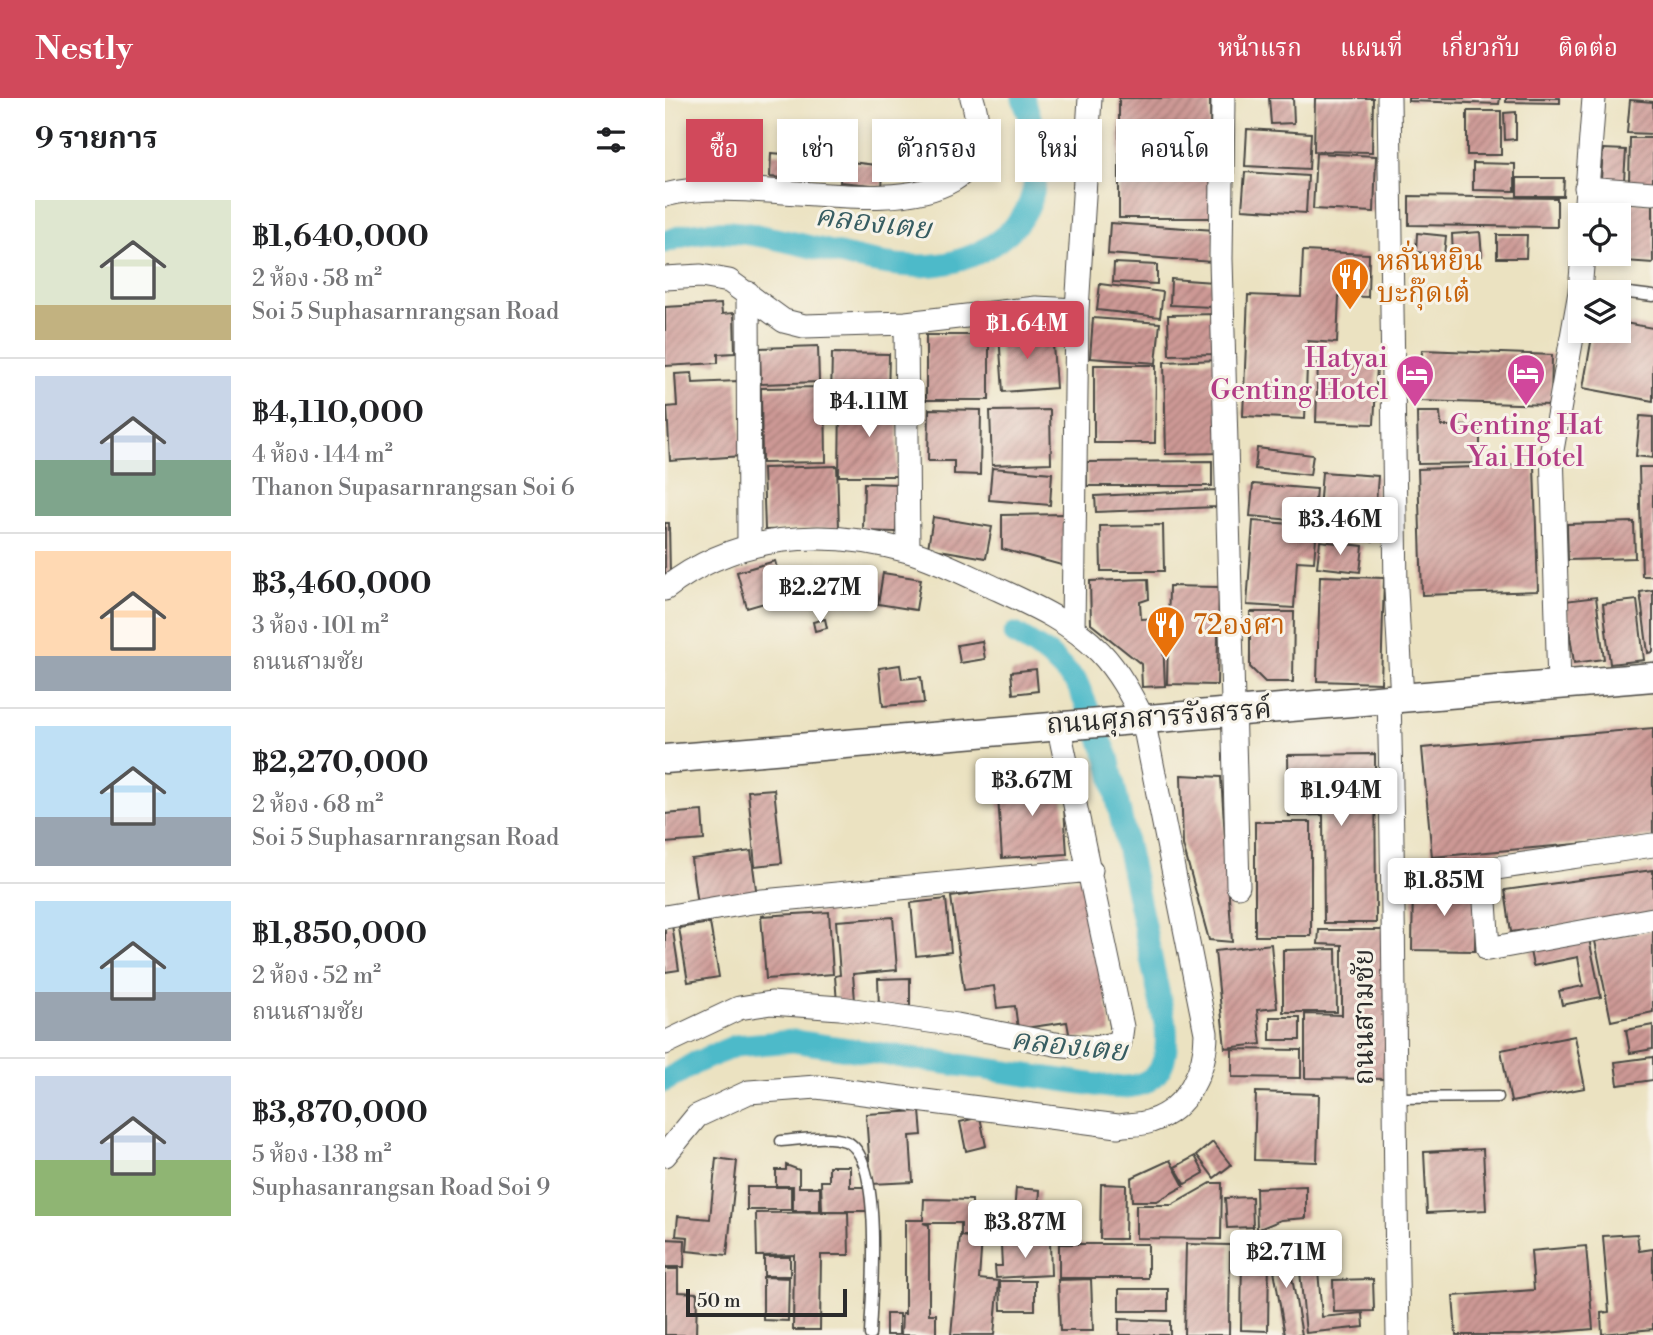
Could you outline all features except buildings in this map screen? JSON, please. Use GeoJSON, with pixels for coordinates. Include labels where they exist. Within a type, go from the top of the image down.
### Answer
{"type":"FeatureCollection","features":[{"type":"Feature","properties":{"kind":"street"},"geometry":{"type":"LineString","coordinates":[[665,195],[709,187],[871,195],[930,189],[963,173],[974,156],[977,125],[972,98]]}},
{"type":"Feature","properties":{"kind":"street"},"geometry":{"type":"LineString","coordinates":[[1073,629],[1077,310],[1090,98]]}},
{"type":"Feature","properties":{"kind":"street"},"geometry":{"type":"LineString","coordinates":[[1223,98],[1221,259],[1238,886]]}},
{"type":"Feature","properties":{"kind":"street","name":"ถนนสามชัย"},"geometry":{"type":"LineString","coordinates":[[1389,98],[1396,589],[1393,1098],[1398,1335]]}},
{"type":"Feature","properties":{"kind":"street"},"geometry":{"type":"LineString","coordinates":[[1585,203],[1594,98]]}},
{"type":"Feature","properties":{"kind":"street"},"geometry":{"type":"LineString","coordinates":[[1586,188],[1653,193]]}},
{"type":"Feature","properties":{"kind":"street"},"geometry":{"type":"LineString","coordinates":[[665,278],[715,277],[748,293],[793,325],[907,323],[993,311],[1077,310]]}},
{"type":"Feature","properties":{"kind":"street"},"geometry":{"type":"LineString","coordinates":[[748,293],[749,545]]}},
{"type":"Feature","properties":{"kind":"street"},"geometry":{"type":"LineString","coordinates":[[907,323],[908,551]]}},
{"type":"Feature","properties":{"kind":"street"},"geometry":{"type":"LineString","coordinates":[[1559,685],[1552,450],[1572,343]]}},
{"type":"Feature","properties":{"kind":"street"},"geometry":{"type":"LineString","coordinates":[[665,589],[706,562],[749,545],[806,539],[908,551],[1021,599],[1073,629],[1099,651],[1121,676],[1143,719],[1205,1025],[1201,1068],[1192,1087],[1178,1105],[1151,1121],[1118,1126],[817,1087],[749,1092],[697,1116],[665,1155]]}},
{"type":"Feature","properties":{"kind":"street","name":"ถนนศุภสารรังสรรค์"},"geometry":{"type":"LineString","coordinates":[[665,759],[1058,724],[1653,677]]}},
{"type":"Feature","properties":{"kind":"street"},"geometry":{"type":"LineString","coordinates":[[665,1043],[739,1008],[786,1003],[957,1025],[1055,1044],[1097,1048],[1113,1046],[1122,1036],[1122,1027],[1091,870],[1058,724]]}},
{"type":"Feature","properties":{"kind":"street"},"geometry":{"type":"LineString","coordinates":[[1394,873],[1483,870],[1653,845]]}},
{"type":"Feature","properties":{"kind":"street"},"geometry":{"type":"LineString","coordinates":[[665,917],[752,902],[1091,870]]}},
{"type":"Feature","properties":{"kind":"street"},"geometry":{"type":"LineString","coordinates":[[1483,870],[1488,949],[1653,919]]}},
{"type":"Feature","properties":{"kind":"lane"},"geometry":{"type":"LineString","coordinates":[[1631,294],[1653,296]]}},
{"type":"Feature","properties":{"kind":"lane"},"geometry":{"type":"LineString","coordinates":[[1393,1098],[1498,1097]]}},
{"type":"Feature","properties":{"kind":"lane"},"geometry":{"type":"LineString","coordinates":[[781,1141],[845,1141],[859,1151],[874,1198],[870,1335]]}},
{"type":"Feature","properties":{"kind":"waterway","name":"คลองเตย"},"geometry":{"type":"LineString","coordinates":[[665,242],[704,232],[745,233],[872,261],[914,266],[954,262],[992,245],[1004,236],[1019,221],[1030,202],[1037,162],[1035,136],[1023,98]]}},
{"type":"Feature","properties":{"kind":"waterway","name":"คลองเตย"},"geometry":{"type":"LineString","coordinates":[[665,1081],[695,1063],[735,1046],[793,1041],[1110,1087],[1137,1085],[1155,1075],[1165,1056],[1166,1028],[1108,757],[1077,683],[1049,655],[1015,634]]}},
{"type":"Feature","properties":{"kind":"place","name":"หลั่นหยิน บะกุ๊ดเต๋"},"geometry":{"type":"Point","coordinates":[1350,311]}},
{"type":"Feature","properties":{"kind":"place","name":"Genting Hat Yai Hotel"},"geometry":{"type":"Point","coordinates":[1526,407]}},
{"type":"Feature","properties":{"kind":"place","name":"Hatyai Genting Hotel"},"geometry":{"type":"Point","coordinates":[1415,408]}},
{"type":"Feature","properties":{"kind":"place","name":"72องศา"},"geometry":{"type":"Point","coordinates":[1166,659]}}]}
